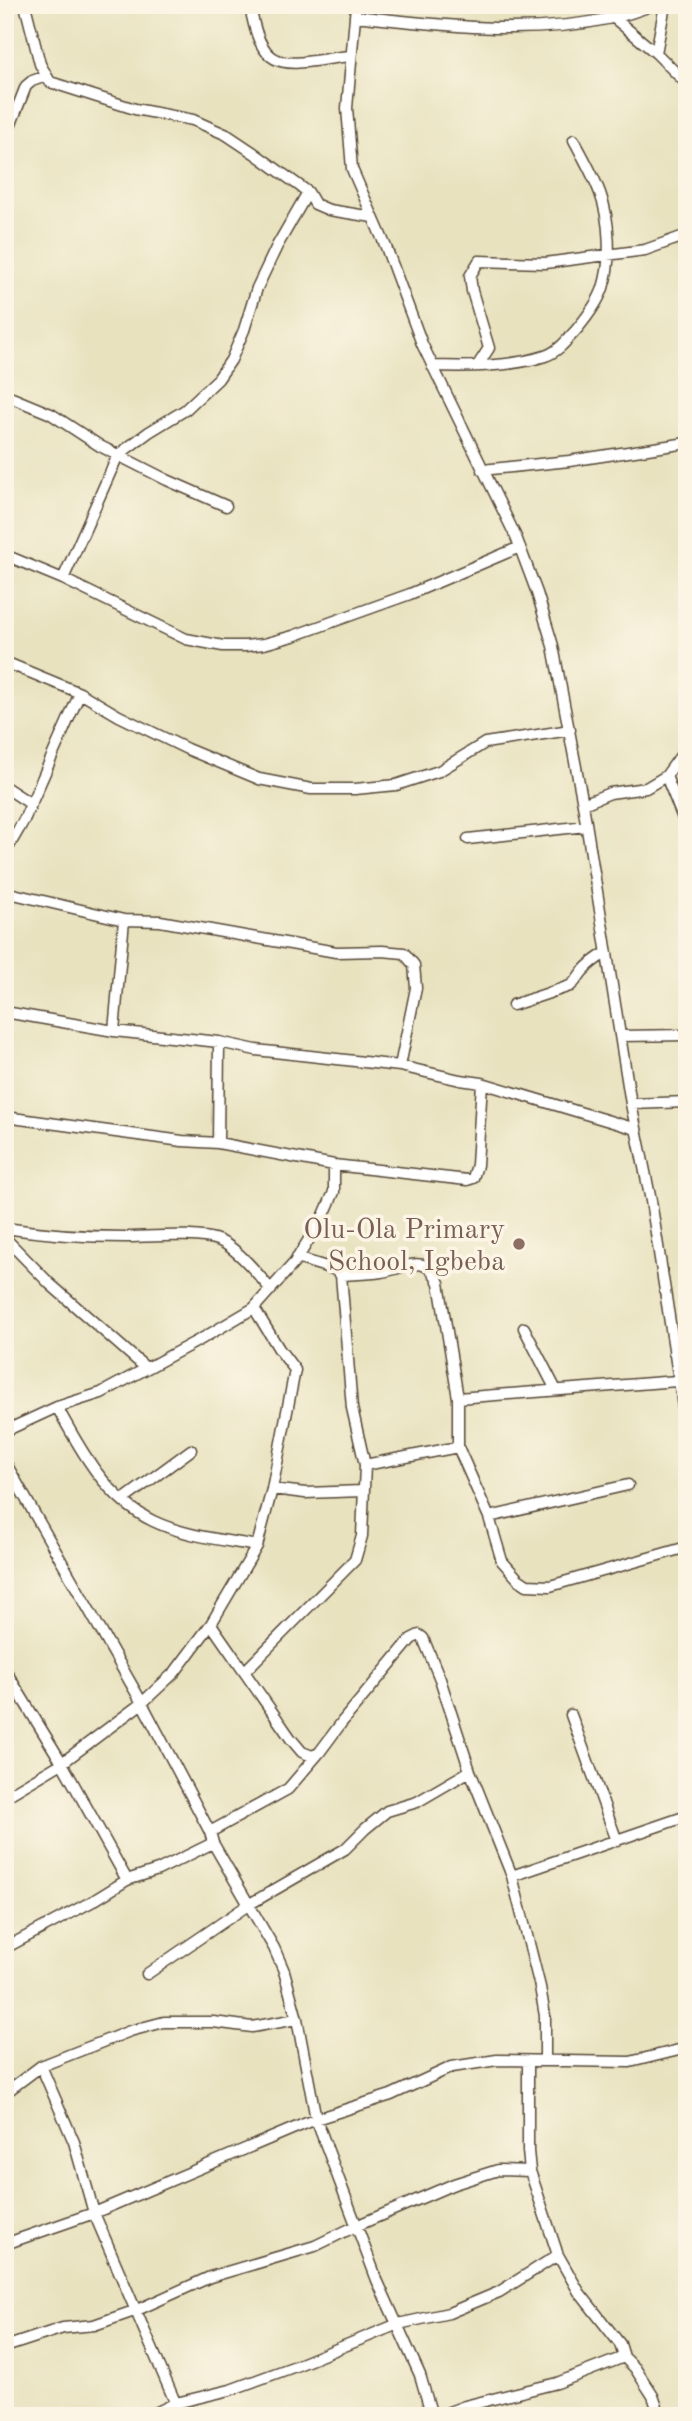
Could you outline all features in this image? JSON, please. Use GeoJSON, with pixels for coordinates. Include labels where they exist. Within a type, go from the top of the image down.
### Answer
{"type":"FeatureCollection","features":[{"type":"Feature","properties":{"kind":"street"},"geometry":{"type":"LineString","coordinates":[[25,5],[40,64],[50,82],[135,109],[193,120],[205,125],[227,135],[308,192],[315,204],[329,210],[373,217]]}},
{"type":"Feature","properties":{"kind":"street"},"geometry":{"type":"LineString","coordinates":[[250,5],[259,44],[264,52],[275,60],[293,62],[350,57]]}},
{"type":"Feature","properties":{"kind":"street"},"geometry":{"type":"LineString","coordinates":[[653,5],[614,18],[539,28],[478,29],[356,10],[347,108],[352,169],[432,366],[520,547],[553,646],[583,804],[687,1432]]}},
{"type":"Feature","properties":{"kind":"street"},"geometry":{"type":"LineString","coordinates":[[656,53],[665,5]]}},
{"type":"Feature","properties":{"kind":"street"},"geometry":{"type":"LineString","coordinates":[[614,18],[656,53],[687,84]]}},
{"type":"Feature","properties":{"kind":"street"},"geometry":{"type":"LineString","coordinates":[[5,139],[26,86],[46,76]]}},
{"type":"Feature","properties":{"kind":"street"},"geometry":{"type":"LineString","coordinates":[[432,366],[491,366],[546,356],[560,348],[595,306],[603,290],[608,253],[606,212],[574,140]]}},
{"type":"Feature","properties":{"kind":"street"},"geometry":{"type":"LineString","coordinates":[[63,579],[118,455],[185,410],[218,379],[231,360],[257,289],[277,246],[308,192]]}},
{"type":"Feature","properties":{"kind":"street"},"geometry":{"type":"LineString","coordinates":[[478,365],[489,348],[470,276],[479,261],[545,263],[645,250],[687,236]]}},
{"type":"Feature","properties":{"kind":"street"},"geometry":{"type":"LineString","coordinates":[[5,395],[51,414],[118,455],[226,506]]}},
{"type":"Feature","properties":{"kind":"street"},"geometry":{"type":"LineString","coordinates":[[482,470],[569,461],[687,443]]}},
{"type":"Feature","properties":{"kind":"street"},"geometry":{"type":"LineString","coordinates":[[5,555],[63,579],[186,639],[223,646],[245,646],[273,642],[410,594],[520,547]]}},
{"type":"Feature","properties":{"kind":"street"},"geometry":{"type":"LineString","coordinates":[[5,662],[80,693],[119,716],[187,749],[259,779],[311,789],[396,785],[439,771],[485,743],[570,730]]}},
{"type":"Feature","properties":{"kind":"street"},"geometry":{"type":"LineString","coordinates":[[5,853],[31,804],[80,693]]}},
{"type":"Feature","properties":{"kind":"street"},"geometry":{"type":"LineString","coordinates":[[583,804],[611,793],[646,788],[666,776],[687,747]]}},
{"type":"Feature","properties":{"kind":"street"},"geometry":{"type":"LineString","coordinates":[[666,776],[687,828]]}},
{"type":"Feature","properties":{"kind":"street"},"geometry":{"type":"LineString","coordinates":[[5,787],[31,804]]}},
{"type":"Feature","properties":{"kind":"street"},"geometry":{"type":"LineString","coordinates":[[468,839],[586,826]]}},
{"type":"Feature","properties":{"kind":"street"},"geometry":{"type":"LineString","coordinates":[[5,892],[124,920],[160,920],[336,952],[404,953],[414,965],[416,988],[400,1066]]}},
{"type":"Feature","properties":{"kind":"street"},"geometry":{"type":"LineString","coordinates":[[114,1031],[124,920]]}},
{"type":"Feature","properties":{"kind":"street"},"geometry":{"type":"LineString","coordinates":[[513,1005],[570,986],[593,961],[606,953]]}},
{"type":"Feature","properties":{"kind":"street"},"geometry":{"type":"LineString","coordinates":[[5,1012],[114,1031],[400,1066],[482,1083],[636,1129]]}},
{"type":"Feature","properties":{"kind":"street"},"geometry":{"type":"LineString","coordinates":[[621,1036],[687,1035]]}},
{"type":"Feature","properties":{"kind":"street"},"geometry":{"type":"LineString","coordinates":[[218,1143],[219,1042]]}},
{"type":"Feature","properties":{"kind":"street"},"geometry":{"type":"LineString","coordinates":[[5,1117],[182,1141],[218,1143],[334,1165],[460,1180],[473,1178],[477,1165],[482,1083]]}},
{"type":"Feature","properties":{"kind":"street"},"geometry":{"type":"LineString","coordinates":[[631,1104],[687,1102]]}},
{"type":"Feature","properties":{"kind":"street"},"geometry":{"type":"LineString","coordinates":[[5,1431],[57,1407],[101,1393],[203,1339],[254,1308],[297,1258],[324,1215],[334,1192],[334,1165]]}},
{"type":"Feature","properties":{"kind":"street"},"geometry":{"type":"LineString","coordinates":[[5,1228],[36,1233],[205,1238],[221,1241],[271,1290]]}},
{"type":"Feature","properties":{"kind":"street"},"geometry":{"type":"LineString","coordinates":[[5,1238],[50,1284],[146,1368]]}},
{"type":"Feature","properties":{"kind":"street"},"geometry":{"type":"LineString","coordinates":[[245,1671],[355,1560],[362,1536],[365,1465],[352,1408],[341,1275],[336,1270],[297,1258]]}},
{"type":"Feature","properties":{"kind":"street"},"geometry":{"type":"LineString","coordinates":[[341,1275],[383,1272],[416,1264],[429,1266],[435,1272],[458,1398],[458,1447],[489,1517],[502,1561],[518,1580],[536,1587],[573,1580],[687,1547]]}},
{"type":"Feature","properties":{"kind":"street"},"geometry":{"type":"LineString","coordinates":[[5,1797],[62,1763],[142,1703],[175,1672],[212,1623],[257,1546],[272,1489],[295,1370],[254,1308]]}},
{"type":"Feature","properties":{"kind":"street"},"geometry":{"type":"LineString","coordinates":[[524,1328],[556,1390]]}},
{"type":"Feature","properties":{"kind":"street"},"geometry":{"type":"LineString","coordinates":[[674,1353],[687,1351]]}},
{"type":"Feature","properties":{"kind":"street"},"geometry":{"type":"LineString","coordinates":[[458,1398],[677,1381]]}},
{"type":"Feature","properties":{"kind":"street"},"geometry":{"type":"LineString","coordinates":[[57,1407],[95,1472],[123,1500],[151,1520],[168,1527],[257,1546]]}},
{"type":"Feature","properties":{"kind":"street"},"geometry":{"type":"LineString","coordinates":[[365,1465],[458,1447]]}},
{"type":"Feature","properties":{"kind":"street"},"geometry":{"type":"LineString","coordinates":[[123,1500],[191,1450]]}},
{"type":"Feature","properties":{"kind":"street"},"geometry":{"type":"LineString","coordinates":[[6,1463],[142,1703],[248,1905],[274,1948],[284,1971],[297,2019],[316,2119],[356,2226],[420,2375],[432,2416]]}},
{"type":"Feature","properties":{"kind":"street"},"geometry":{"type":"LineString","coordinates":[[489,1517],[628,1485]]}},
{"type":"Feature","properties":{"kind":"street"},"geometry":{"type":"LineString","coordinates":[[272,1489],[305,1493],[363,1491]]}},
{"type":"Feature","properties":{"kind":"street"},"geometry":{"type":"LineString","coordinates":[[212,1623],[291,1739],[302,1752],[312,1756],[319,1753]]}},
{"type":"Feature","properties":{"kind":"street"},"geometry":{"type":"LineString","coordinates":[[5,1948],[127,1880],[158,1870],[288,1789],[411,1639],[419,1635],[423,1638],[440,1679],[470,1771],[512,1876],[540,1987],[545,2016],[545,2061]]}},
{"type":"Feature","properties":{"kind":"street"},"geometry":{"type":"LineString","coordinates":[[5,1670],[62,1763],[127,1880]]}},
{"type":"Feature","properties":{"kind":"street"},"geometry":{"type":"LineString","coordinates":[[571,1715],[617,1841]]}},
{"type":"Feature","properties":{"kind":"street"},"geometry":{"type":"LineString","coordinates":[[147,1973],[248,1905],[345,1849],[387,1811],[417,1801],[470,1771]]}},
{"type":"Feature","properties":{"kind":"street"},"geometry":{"type":"LineString","coordinates":[[512,1876],[687,1816]]}},
{"type":"Feature","properties":{"kind":"street"},"geometry":{"type":"LineString","coordinates":[[5,2093],[41,2066],[130,2031],[164,2022],[213,2022],[252,2027],[297,2019]]}},
{"type":"Feature","properties":{"kind":"street"},"geometry":{"type":"LineString","coordinates":[[5,2244],[94,2213],[316,2119],[391,2095],[452,2067],[497,2060],[630,2062],[687,2048]]}},
{"type":"Feature","properties":{"kind":"street"},"geometry":{"type":"LineString","coordinates":[[528,2062],[530,2171],[558,2255],[579,2292],[620,2344],[624,2357],[635,2368],[653,2396],[660,2416]]}},
{"type":"Feature","properties":{"kind":"street"},"geometry":{"type":"LineString","coordinates":[[41,2066],[74,2142],[94,2213],[181,2416]]}},
{"type":"Feature","properties":{"kind":"street"},"geometry":{"type":"LineString","coordinates":[[5,2347],[63,2328],[94,2325],[137,2310],[210,2277],[315,2246],[454,2184],[498,2170],[530,2171]]}},
{"type":"Feature","properties":{"kind":"street"},"geometry":{"type":"LineString","coordinates":[[149,2416],[176,2403],[230,2390],[293,2367],[398,2324],[449,2313],[499,2292],[558,2255]]}},
{"type":"Feature","properties":{"kind":"street"},"geometry":{"type":"LineString","coordinates":[[438,2416],[465,2406],[557,2383],[624,2357]]}},
{"type":"Feature","properties":{"kind":"place","name":"Olu-Ola Primary School, Igbeba"},"geometry":{"type":"Point","coordinates":[519,1244]}}]}
